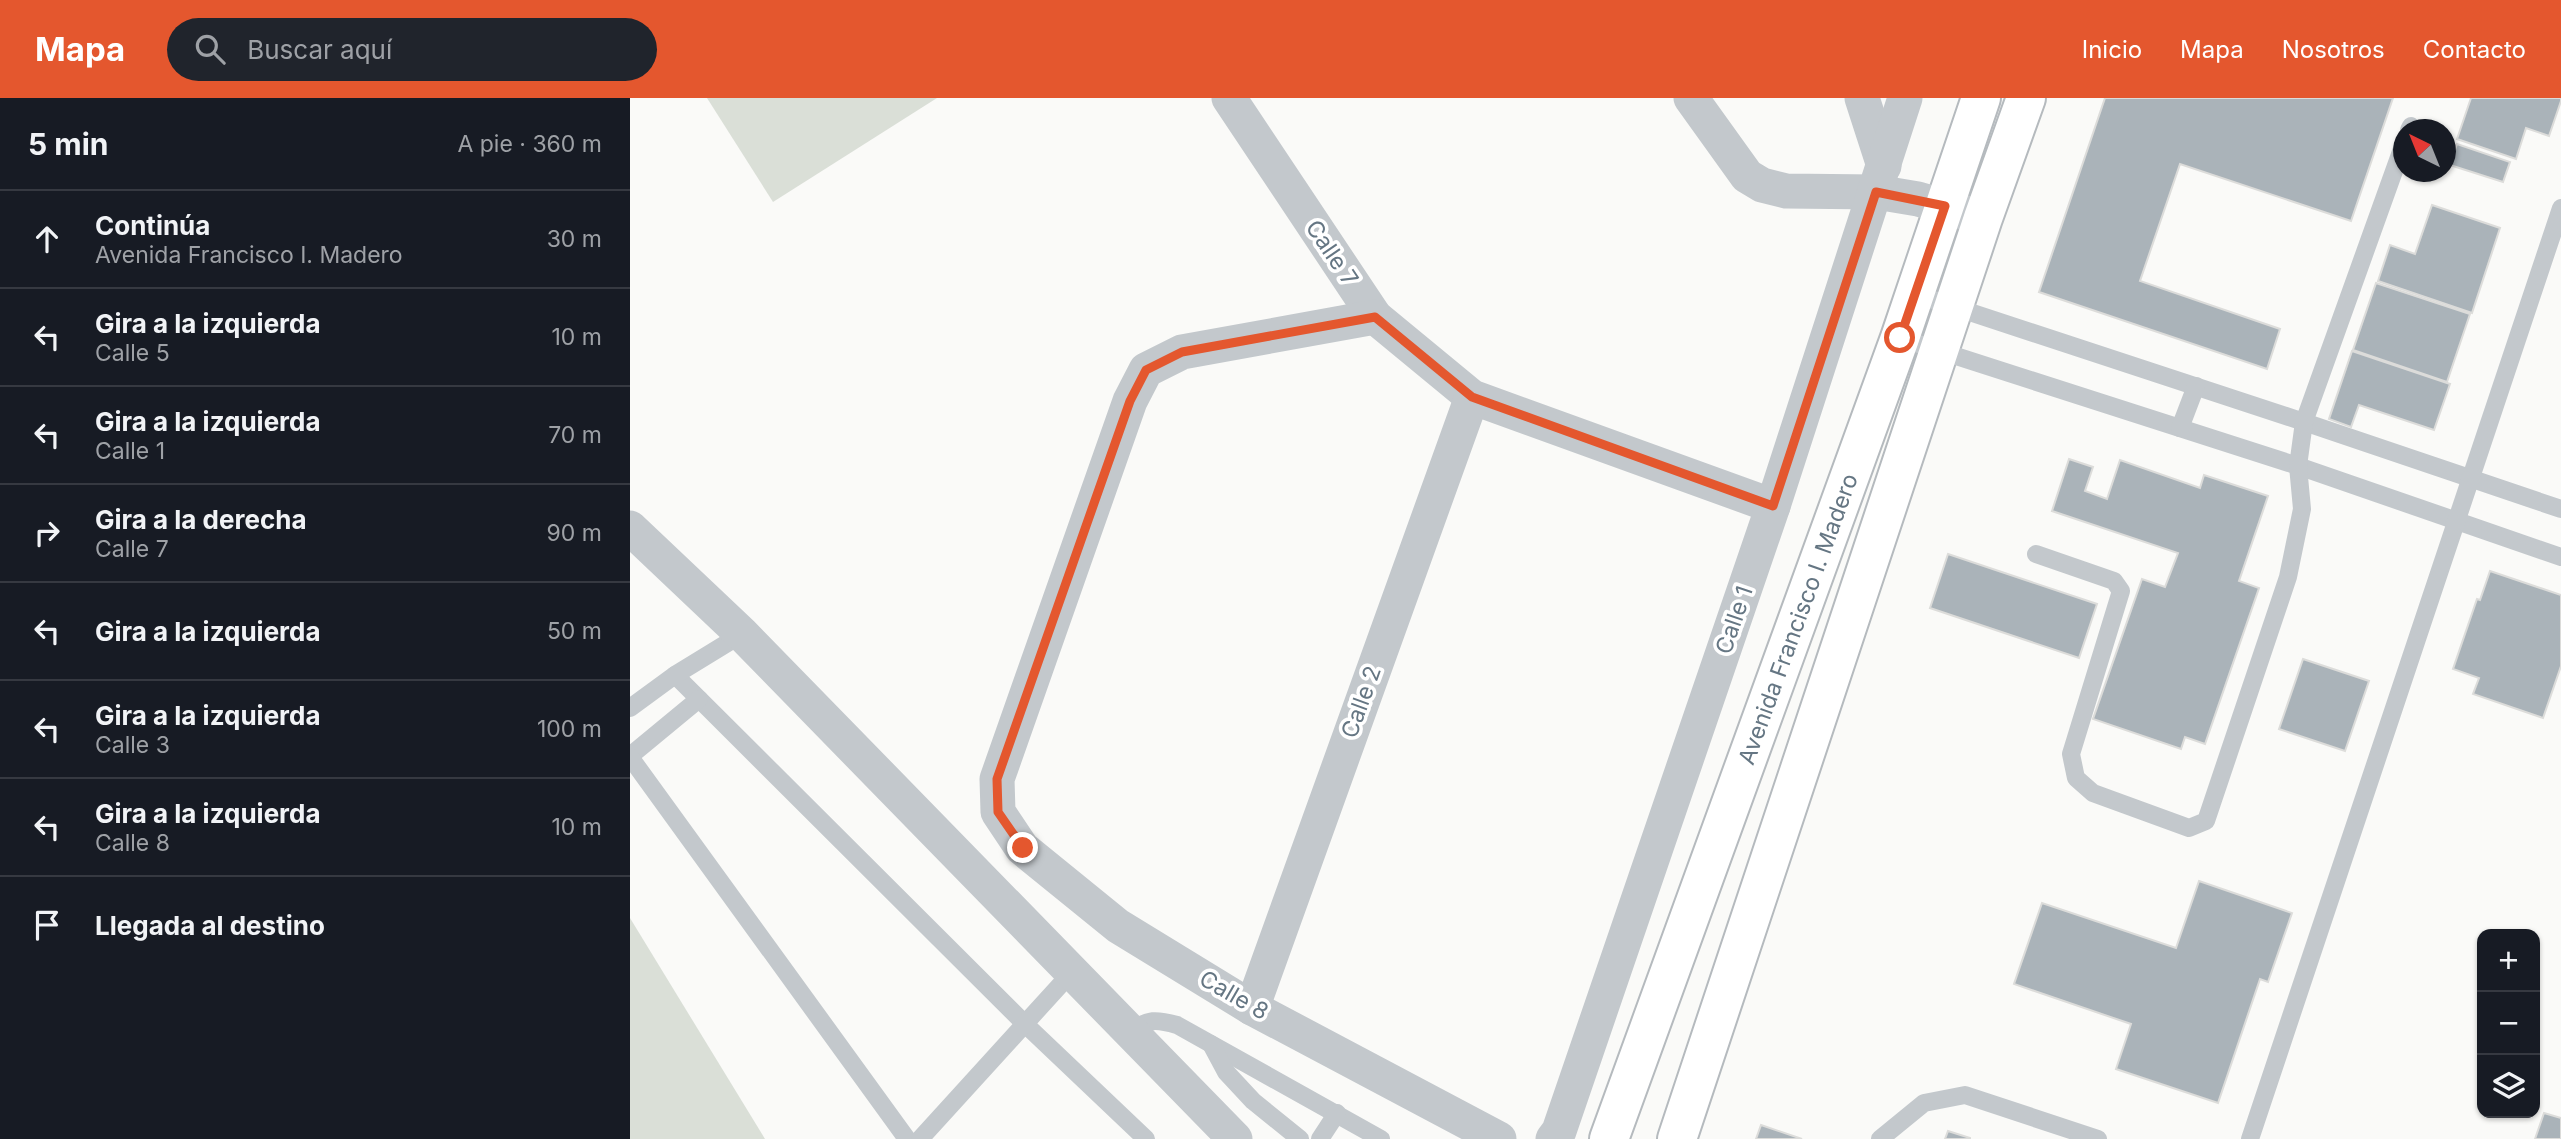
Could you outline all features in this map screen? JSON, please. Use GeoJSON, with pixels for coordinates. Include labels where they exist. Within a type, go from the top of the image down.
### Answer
{"type":"FeatureCollection","features":[{"type":"Feature","properties":{"kind":"main road","name":"Avenida Francisco I. Madero"},"geometry":{"type":"LineString","coordinates":[[1609,1139],[1900,338],[1981,98]]}},
{"type":"Feature","properties":{"kind":"main road","name":"Avenida Francisco I. Madero"},"geometry":{"type":"LineString","coordinates":[[1677,1139],[1983,218],[2026,98]]}},
{"type":"Feature","properties":{"kind":"street","name":"Calle 7"},"geometry":{"type":"LineString","coordinates":[[1229,98],[1375,317],[1472,397],[1773,506]]}},
{"type":"Feature","properties":{"kind":"street"},"geometry":{"type":"LineString","coordinates":[[1691,98],[1747,176],[1762,185],[1786,191],[1880,179],[1945,206],[1983,218]]}},
{"type":"Feature","properties":{"kind":"street"},"geometry":{"type":"LineString","coordinates":[[1861,98],[1880,179]]}},
{"type":"Feature","properties":{"kind":"street","name":"Calle 1"},"geometry":{"type":"LineString","coordinates":[[1553,1139],[1559,1131],[1773,506],[1905,98]]}},
{"type":"Feature","properties":{"kind":"street","name":"Calle 8"},"geometry":{"type":"LineString","coordinates":[[1375,317],[1182,352],[1146,370],[1130,401],[997,779],[998,812],[1023,848],[1118,926],[1252,1008],[1499,1139]]}},
{"type":"Feature","properties":{"kind":"street","name":"Calle 2"},"geometry":{"type":"LineString","coordinates":[[1252,1008],[1472,397]]}},
{"type":"Feature","properties":{"kind":"street"},"geometry":{"type":"LineString","coordinates":[[630,528],[743,634],[1235,1139]]}},
{"type":"Feature","properties":{"kind":"lane"},"geometry":{"type":"LineString","coordinates":[[2036,554],[2114,581],[2121,591],[2071,754],[2076,778],[2093,793],[2189,828],[2206,821],[2288,577],[2302,509],[2298,466],[2304,422],[2393,174]]}},
{"type":"Feature","properties":{"kind":"lane"},"geometry":{"type":"LineString","coordinates":[[2250,1139],[2561,208]]}},
{"type":"Feature","properties":{"kind":"lane"},"geometry":{"type":"LineString","coordinates":[[1915,294],[2561,509]]}},
{"type":"Feature","properties":{"kind":"lane"},"geometry":{"type":"LineString","coordinates":[[1900,338],[2298,466],[2561,557]]}},
{"type":"Feature","properties":{"kind":"lane"},"geometry":{"type":"LineString","coordinates":[[2180,428],[2196,386]]}},
{"type":"Feature","properties":{"kind":"lane"},"geometry":{"type":"LineString","coordinates":[[630,708],[675,675],[743,634]]}},
{"type":"Feature","properties":{"kind":"lane"},"geometry":{"type":"LineString","coordinates":[[675,675],[1026,1025],[1146,1139]]}},
{"type":"Feature","properties":{"kind":"lane"},"geometry":{"type":"LineString","coordinates":[[699,699],[630,757],[907,1139]]}},
{"type":"Feature","properties":{"kind":"lane"},"geometry":{"type":"LineString","coordinates":[[920,1139],[1072,972]]}},
{"type":"Feature","properties":{"kind":"lane"},"geometry":{"type":"LineString","coordinates":[[1130,1031],[1146,1021],[1158,1020],[1177,1025],[1381,1139]]}},
{"type":"Feature","properties":{"kind":"lane"},"geometry":{"type":"LineString","coordinates":[[1211,1044],[1226,1072],[1253,1101],[1300,1139]]}},
{"type":"Feature","properties":{"kind":"lane"},"geometry":{"type":"LineString","coordinates":[[1880,1139],[1924,1103],[1965,1095],[2098,1139]]}},
{"type":"Feature","properties":{"kind":"lane"},"geometry":{"type":"LineString","coordinates":[[1320,1139],[1337,1113]]}},
{"type":"Feature","properties":{"kind":"shaded area"},"geometry":{"type":"Polygon","coordinates":[[[707,98],[937,98],[773,202],[707,98]]]}},
{"type":"Feature","properties":{"kind":"shaded area"},"geometry":{"type":"Polygon","coordinates":[[[630,918],[765,1139],[630,1139],[630,918]]]}},
{"type":"Feature","properties":{"kind":"building"},"geometry":{"type":"Polygon","coordinates":[[[2105,98],[2393,98],[2351,221],[2180,164],[2140,281],[2280,329],[2267,369],[2039,292],[2105,98]]]}},
{"type":"Feature","properties":{"kind":"building"},"geometry":{"type":"Polygon","coordinates":[[[2471,98],[2561,98],[2561,101],[2549,136],[2526,128],[2516,159],[2457,139],[2471,98]]]}},
{"type":"Feature","properties":{"kind":"building"},"geometry":{"type":"Polygon","coordinates":[[[2457,144],[2510,162],[2503,182],[2456,167],[2457,144]]]}},
{"type":"Feature","properties":{"kind":"building"},"geometry":{"type":"Polygon","coordinates":[[[2432,205],[2500,228],[2472,313],[2378,281],[2390,245],[2415,254],[2432,205]]]}},
{"type":"Feature","properties":{"kind":"building"},"geometry":{"type":"Polygon","coordinates":[[[2376,283],[2470,314],[2447,382],[2353,350],[2376,283]]]}},
{"type":"Feature","properties":{"kind":"building"},"geometry":{"type":"Polygon","coordinates":[[[2352,351],[2450,384],[2434,430],[2359,405],[2351,427],[2329,419],[2352,351]]]}},
{"type":"Feature","properties":{"kind":"building"},"geometry":{"type":"Polygon","coordinates":[[[2069,459],[2093,467],[2085,491],[2107,499],[2120,460],[2200,488],[2204,475],[2268,496],[2239,581],[2259,588],[2205,744],[2185,737],[2181,749],[2093,719],[2142,579],[2165,587],[2178,553],[2052,511],[2069,459]]]}},
{"type":"Feature","properties":{"kind":"building"},"geometry":{"type":"Polygon","coordinates":[[[1948,554],[2097,604],[2079,658],[1930,608],[1948,554]]]}},
{"type":"Feature","properties":{"kind":"building"},"geometry":{"type":"Polygon","coordinates":[[[2490,571],[2561,595],[2561,666],[2543,718],[2473,694],[2479,678],[2453,669],[2477,599],[2480,600],[2490,571]]]}},
{"type":"Feature","properties":{"kind":"building"},"geometry":{"type":"Polygon","coordinates":[[[2303,659],[2369,681],[2345,751],[2279,729],[2303,659]]]}},
{"type":"Feature","properties":{"kind":"building"},"geometry":{"type":"Polygon","coordinates":[[[2199,881],[2292,913],[2268,982],[2260,979],[2218,1103],[2116,1069],[2131,1024],[2014,984],[2042,903],[2176,948],[2199,881]]]}},
{"type":"Feature","properties":{"kind":"building"},"geometry":{"type":"Polygon","coordinates":[[[2544,1113],[2561,1118],[2561,1139],[2535,1139],[2544,1113]]]}},
{"type":"Feature","properties":{"kind":"building"},"geometry":{"type":"Polygon","coordinates":[[[1761,1125],[1802,1139],[1756,1139],[1761,1125]]]}},
{"type":"Feature","properties":{"kind":"building"},"geometry":{"type":"Polygon","coordinates":[[[1948,1131],[1970,1138],[1970,1139],[1945,1139],[1948,1131]]]}},
{"type":"Feature","properties":{"kind":"route"},"geometry":{"type":"LineString","coordinates":[[1023,848],[998,812],[997,779],[1130,401],[1146,370],[1182,352],[1375,317],[1472,397],[1773,506],[1876,192],[1945,206],[1900,338]]}}]}
